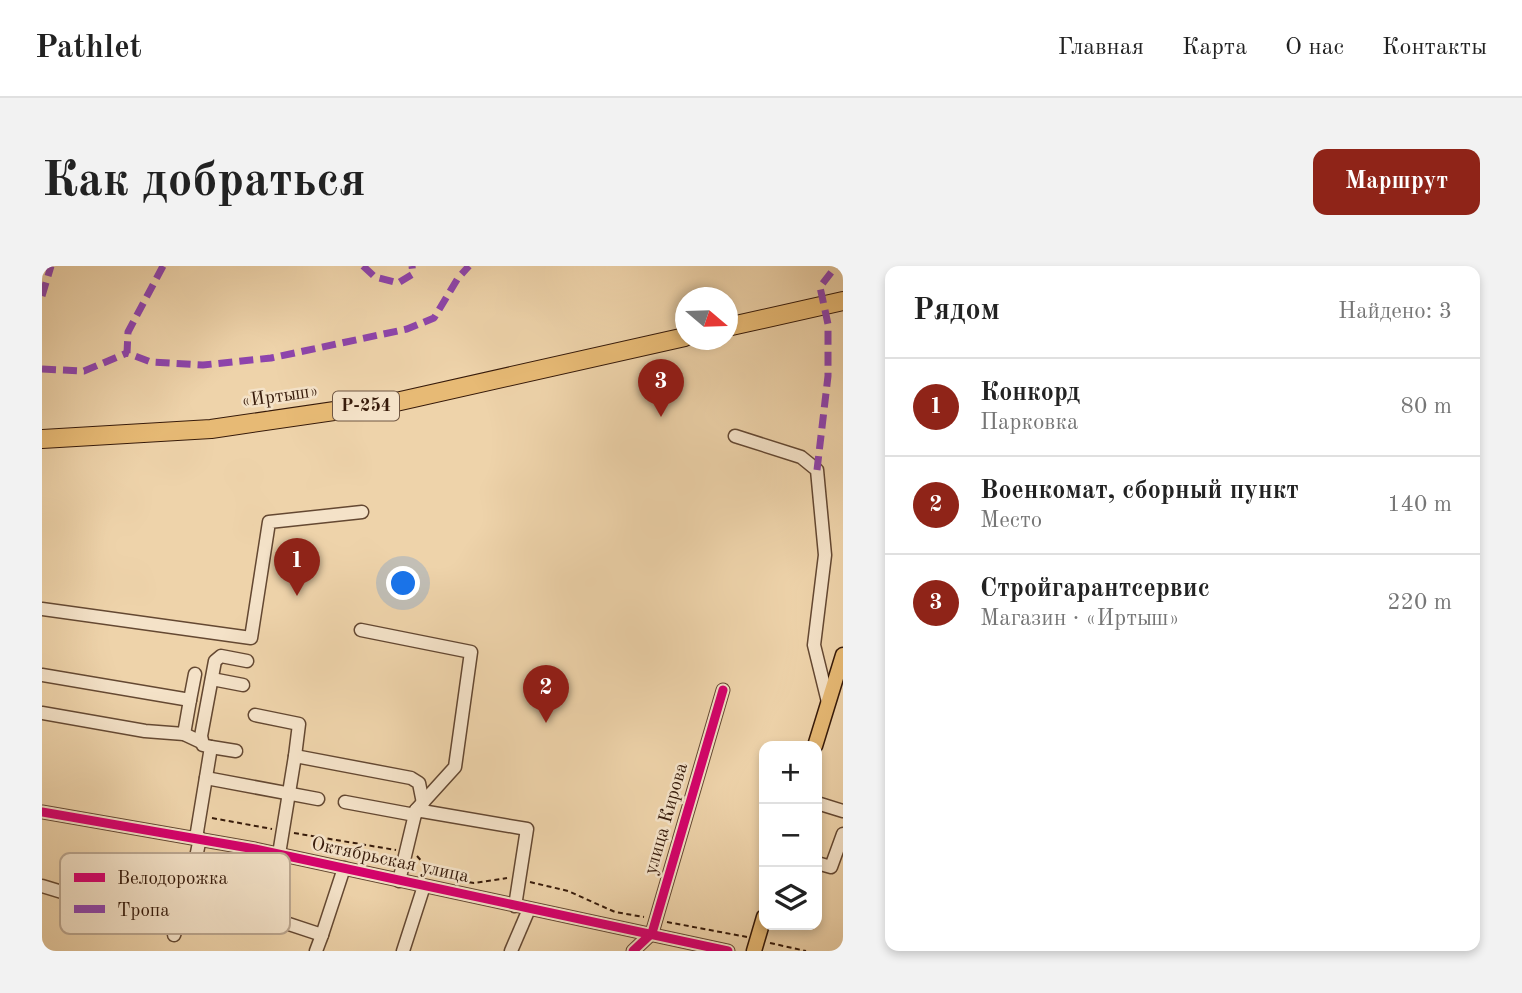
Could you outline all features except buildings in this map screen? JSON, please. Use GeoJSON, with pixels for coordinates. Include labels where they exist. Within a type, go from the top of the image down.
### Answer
{"type":"FeatureCollection","features":[{"type":"Feature","properties":{"kind":"highway"},"geometry":{"type":"LineString","coordinates":[[738,325],[843,301]]}},
{"type":"Feature","properties":{"kind":"highway","name":"«Иртыш»"},"geometry":{"type":"LineString","coordinates":[[42,439],[211,429],[396,401],[675,339]]}},
{"type":"Feature","properties":{"kind":"main road"},"geometry":{"type":"LineString","coordinates":[[816,741],[843,655]]}},
{"type":"Feature","properties":{"kind":"street"},"geometry":{"type":"LineString","coordinates":[[734,436],[801,457],[817,470],[825,555],[814,645],[828,702]]}},
{"type":"Feature","properties":{"kind":"street"},"geometry":{"type":"LineString","coordinates":[[42,609],[251,638],[269,522],[362,512]]}},
{"type":"Feature","properties":{"kind":"street"},"geometry":{"type":"LineString","coordinates":[[361,630],[471,652],[455,766],[418,809]]}},
{"type":"Feature","properties":{"kind":"street"},"geometry":{"type":"LineString","coordinates":[[195,853],[206,778],[212,679],[217,658],[222,656],[247,661]]}},
{"type":"Feature","properties":{"kind":"street"},"geometry":{"type":"LineString","coordinates":[[184,734],[195,674]]}},
{"type":"Feature","properties":{"kind":"street"},"geometry":{"type":"LineString","coordinates":[[42,675],[190,699]]}},
{"type":"Feature","properties":{"kind":"street"},"geometry":{"type":"LineString","coordinates":[[212,679],[243,685]]}},
{"type":"Feature","properties":{"kind":"street","name":"улица Кирова"},"geometry":{"type":"LineString","coordinates":[[654,926],[723,690]]}},
{"type":"Feature","properties":{"kind":"street"},"geometry":{"type":"LineString","coordinates":[[42,713],[145,731],[184,734],[206,744],[236,751]]}},
{"type":"Feature","properties":{"kind":"street"},"geometry":{"type":"LineString","coordinates":[[255,715],[299,724],[279,853]]}},
{"type":"Feature","properties":{"kind":"street"},"geometry":{"type":"LineString","coordinates":[[295,756],[411,778],[419,783],[418,809],[399,881]]}},
{"type":"Feature","properties":{"kind":"street"},"geometry":{"type":"LineString","coordinates":[[206,778],[318,799]]}},
{"type":"Feature","properties":{"kind":"street"},"geometry":{"type":"LineString","coordinates":[[345,802],[418,809],[527,829],[515,906]]}},
{"type":"Feature","properties":{"kind":"street"},"geometry":{"type":"LineString","coordinates":[[820,804],[843,811]]}},
{"type":"Feature","properties":{"kind":"street","name":"Октябрьская улица"},"geometry":{"type":"LineString","coordinates":[[42,812],[274,853]]}},
{"type":"Feature","properties":{"kind":"street"},"geometry":{"type":"LineString","coordinates":[[822,864],[831,867],[843,834]]}},
{"type":"Feature","properties":{"kind":"street","name":"Октябрьская улица"},"geometry":{"type":"LineString","coordinates":[[290,856],[528,909],[654,926],[728,951]]}},
{"type":"Feature","properties":{"kind":"street"},"geometry":{"type":"LineString","coordinates":[[316,951],[344,868]]}},
{"type":"Feature","properties":{"kind":"street"},"geometry":{"type":"LineString","coordinates":[[42,886],[60,892]]}},
{"type":"Feature","properties":{"kind":"street"},"geometry":{"type":"LineString","coordinates":[[403,951],[424,886]]}},
{"type":"Feature","properties":{"kind":"street"},"geometry":{"type":"LineString","coordinates":[[511,951],[528,909]]}},
{"type":"Feature","properties":{"kind":"street"},"geometry":{"type":"LineString","coordinates":[[290,924],[322,935]]}},
{"type":"Feature","properties":{"kind":"street"},"geometry":{"type":"LineString","coordinates":[[633,951],[654,926]]}},
{"type":"Feature","properties":{"kind":"path"},"geometry":{"type":"LineString","coordinates":[[200,816],[415,854],[438,877],[474,883],[519,879],[568,891],[654,926],[756,945],[806,951]]}},
{"type":"Feature","properties":{"kind":"marked path"},"geometry":{"type":"LineString","coordinates":[[42,296],[51,266]]}},
{"type":"Feature","properties":{"kind":"marked path"},"geometry":{"type":"LineString","coordinates":[[163,266],[128,332],[127,353],[151,362],[203,365],[271,358],[407,329],[434,318],[458,278],[469,266]]}},
{"type":"Feature","properties":{"kind":"marked path"},"geometry":{"type":"LineString","coordinates":[[363,266],[375,277],[398,283],[413,274],[412,266]]}},
{"type":"Feature","properties":{"kind":"marked path"},"geometry":{"type":"LineString","coordinates":[[817,470],[828,376],[828,324],[820,287],[836,266]]}},
{"type":"Feature","properties":{"kind":"marked path"},"geometry":{"type":"LineString","coordinates":[[42,369],[84,371],[127,353]]}},
{"type":"Feature","properties":{"kind":"cycle path"},"geometry":{"type":"LineString","coordinates":[[633,951],[652,933],[723,690]]}},
{"type":"Feature","properties":{"kind":"cycle path"},"geometry":{"type":"LineString","coordinates":[[42,812],[274,853]]}},
{"type":"Feature","properties":{"kind":"cycle path"},"geometry":{"type":"LineString","coordinates":[[290,857],[728,951]]}},
{"type":"Feature","properties":{"kind":"place","name":"Стройгарантсервис"},"geometry":{"type":"Point","coordinates":[661,417]}},
{"type":"Feature","properties":{"kind":"place","name":"Конкорд"},"geometry":{"type":"Point","coordinates":[297,596]}},
{"type":"Feature","properties":{"kind":"place","name":"Военкомат, сборный пункт"},"geometry":{"type":"Point","coordinates":[546,723]}}]}
